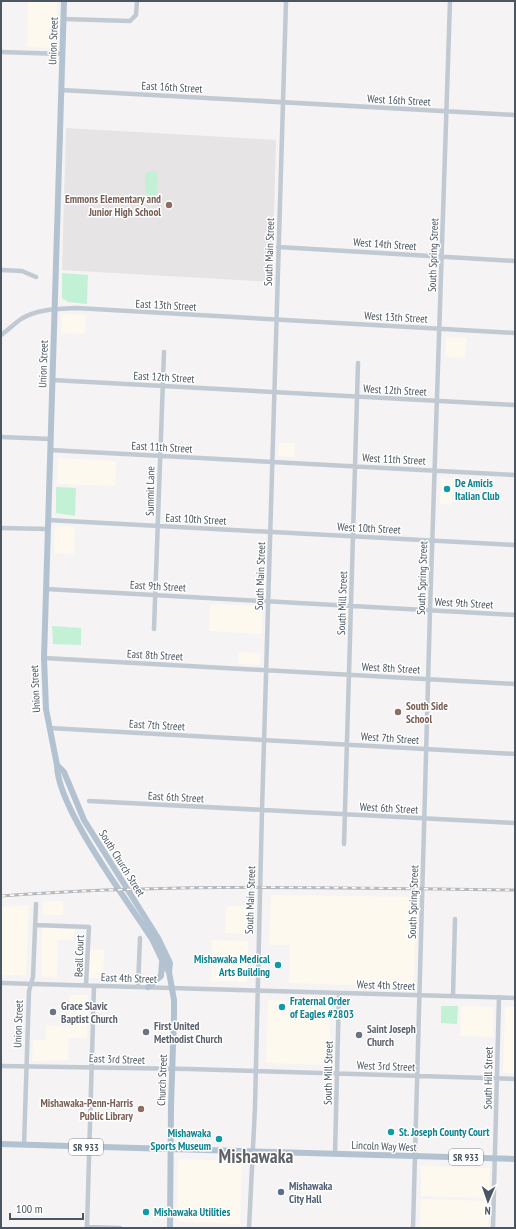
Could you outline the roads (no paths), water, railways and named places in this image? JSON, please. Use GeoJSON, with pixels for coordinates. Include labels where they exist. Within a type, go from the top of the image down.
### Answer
{"type":"FeatureCollection","features":[{"type":"Feature","properties":{"kind":"main road","name":"Union Street"},"geometry":{"type":"LineString","coordinates":[[49,728],[44,693],[44,658],[64,1]]}},
{"type":"Feature","properties":{"kind":"main road","name":"South Church Street"},"geometry":{"type":"LineString","coordinates":[[49,728],[58,765],[57,774],[78,824],[152,940],[169,972]]}},
{"type":"Feature","properties":{"kind":"main road","name":"South Church Street"},"geometry":{"type":"LineString","coordinates":[[58,765],[64,772],[76,803],[90,832],[164,949],[170,963],[169,972],[172,988]]}},
{"type":"Feature","properties":{"kind":"main road"},"geometry":{"type":"LineString","coordinates":[[148,987],[161,976],[162,960]]}},
{"type":"Feature","properties":{"kind":"main road","name":"Church Street"},"geometry":{"type":"LineString","coordinates":[[170,1228],[170,1149],[174,1017],[172,988]]}},
{"type":"Feature","properties":{"kind":"main road","name":"SR 933"},"geometry":{"type":"LineString","coordinates":[[1,1144],[252,1151]]}},
{"type":"Feature","properties":{"kind":"main road","name":"Lincoln Way West"},"geometry":{"type":"LineString","coordinates":[[252,1151],[515,1159]]}},
{"type":"Feature","properties":{"kind":"street"},"geometry":{"type":"LineString","coordinates":[[63,19],[127,22],[136,15],[137,1]]}},
{"type":"Feature","properties":{"kind":"street","name":"South Main Street"},"geometry":{"type":"LineString","coordinates":[[249,1228],[256,1071],[262,810],[286,1]]}},
{"type":"Feature","properties":{"kind":"street","name":"South Spring Street"},"geometry":{"type":"LineString","coordinates":[[414,1228],[430,610],[450,1]]}},
{"type":"Feature","properties":{"kind":"street"},"geometry":{"type":"LineString","coordinates":[[1,52],[62,54]]}},
{"type":"Feature","properties":{"kind":"street","name":"East 16th Street"},"geometry":{"type":"LineString","coordinates":[[61,90],[283,102]]}},
{"type":"Feature","properties":{"kind":"street","name":"West 16th Street"},"geometry":{"type":"LineString","coordinates":[[283,102],[515,115]]}},
{"type":"Feature","properties":{"kind":"street","name":"West 14th Street"},"geometry":{"type":"LineString","coordinates":[[278,247],[515,261]]}},
{"type":"Feature","properties":{"kind":"street"},"geometry":{"type":"LineString","coordinates":[[1,270],[22,272],[36,277]]}},
{"type":"Feature","properties":{"kind":"street"},"geometry":{"type":"LineString","coordinates":[[1,335],[26,316],[54,309]]}},
{"type":"Feature","properties":{"kind":"street","name":"East 13th Street"},"geometry":{"type":"LineString","coordinates":[[54,309],[88,309],[276,320]]}},
{"type":"Feature","properties":{"kind":"street","name":"West 13th Street"},"geometry":{"type":"LineString","coordinates":[[276,320],[515,333]]}},
{"type":"Feature","properties":{"kind":"street","name":"Summit Lane"},"geometry":{"type":"LineString","coordinates":[[154,629],[164,352]]}},
{"type":"Feature","properties":{"kind":"street","name":"South Mill Street"},"geometry":{"type":"LineString","coordinates":[[344,844],[358,363]]}},
{"type":"Feature","properties":{"kind":"street","name":"East 12th Street"},"geometry":{"type":"LineString","coordinates":[[52,380],[274,392]]}},
{"type":"Feature","properties":{"kind":"street","name":"West 12th Street"},"geometry":{"type":"LineString","coordinates":[[274,392],[515,405]]}},
{"type":"Feature","properties":{"kind":"street"},"geometry":{"type":"LineString","coordinates":[[1,437],[51,439]]}},
{"type":"Feature","properties":{"kind":"street","name":"East 11th Street"},"geometry":{"type":"LineString","coordinates":[[50,450],[272,462]]}},
{"type":"Feature","properties":{"kind":"street","name":"West 11th Street"},"geometry":{"type":"LineString","coordinates":[[272,462],[515,475]]}},
{"type":"Feature","properties":{"kind":"street","name":"East 10th Street"},"geometry":{"type":"LineString","coordinates":[[48,520],[270,531]]}},
{"type":"Feature","properties":{"kind":"street"},"geometry":{"type":"LineString","coordinates":[[1,528],[48,529]]}},
{"type":"Feature","properties":{"kind":"street","name":"West 10th Street"},"geometry":{"type":"LineString","coordinates":[[270,531],[515,545]]}},
{"type":"Feature","properties":{"kind":"street","name":"East 9th Street"},"geometry":{"type":"LineString","coordinates":[[46,589],[268,602]]}},
{"type":"Feature","properties":{"kind":"street","name":"West 9th Street"},"geometry":{"type":"LineString","coordinates":[[268,602],[351,605],[515,615]]}},
{"type":"Feature","properties":{"kind":"street","name":"East 8th Street"},"geometry":{"type":"LineString","coordinates":[[44,658],[266,671]]}},
{"type":"Feature","properties":{"kind":"street","name":"West 8th Street"},"geometry":{"type":"LineString","coordinates":[[266,671],[515,684]]}},
{"type":"Feature","properties":{"kind":"street","name":"East 7th Street"},"geometry":{"type":"LineString","coordinates":[[49,728],[264,740]]}},
{"type":"Feature","properties":{"kind":"street","name":"West 7th Street"},"geometry":{"type":"LineString","coordinates":[[264,740],[515,754]]}},
{"type":"Feature","properties":{"kind":"street","name":"East 6th Street"},"geometry":{"type":"LineString","coordinates":[[89,801],[262,810]]}},
{"type":"Feature","properties":{"kind":"street","name":"West 6th Street"},"geometry":{"type":"LineString","coordinates":[[262,810],[515,823]]}},
{"type":"Feature","properties":{"kind":"street","name":"Union Street"},"geometry":{"type":"LineString","coordinates":[[24,1145],[29,993],[33,976],[36,904]]}},
{"type":"Feature","properties":{"kind":"street"},"geometry":{"type":"LineString","coordinates":[[453,996],[455,919]]}},
{"type":"Feature","properties":{"kind":"street","name":"Beall Court"},"geometry":{"type":"LineString","coordinates":[[35,926],[89,927],[86,985]]}},
{"type":"Feature","properties":{"kind":"street"},"geometry":{"type":"LineString","coordinates":[[138,987],[140,938]]}},
{"type":"Feature","properties":{"kind":"street","name":"East 4th Street"},"geometry":{"type":"LineString","coordinates":[[1,983],[257,991]]}},
{"type":"Feature","properties":{"kind":"street"},"geometry":{"type":"LineString","coordinates":[[94,986],[88,1227],[120,1228]]}},
{"type":"Feature","properties":{"kind":"street","name":"West 4th Street"},"geometry":{"type":"LineString","coordinates":[[257,991],[515,998]]}},
{"type":"Feature","properties":{"kind":"street","name":"South Mill Street"},"geometry":{"type":"LineString","coordinates":[[335,1154],[339,993]]}},
{"type":"Feature","properties":{"kind":"street","name":"South Hill Street"},"geometry":{"type":"LineString","coordinates":[[493,1228],[499,998]]}},
{"type":"Feature","properties":{"kind":"street","name":"East 3rd Street"},"geometry":{"type":"LineString","coordinates":[[1,1066],[256,1071]]}},
{"type":"Feature","properties":{"kind":"street","name":"West 3rd Street"},"geometry":{"type":"LineString","coordinates":[[256,1071],[515,1079]]}},
{"type":"Feature","properties":{"kind":"railway"},"geometry":{"type":"LineString","coordinates":[[1,896],[129,889],[258,887],[515,890]]}},
{"type":"Feature","properties":{"kind":"place","name":"Emmons Elementary and Junior High School"},"geometry":{"type":"Point","coordinates":[169,205]}},
{"type":"Feature","properties":{"kind":"place","name":"De Amicis Italian Club"},"geometry":{"type":"Point","coordinates":[447,489]}},
{"type":"Feature","properties":{"kind":"place","name":"South Side School"},"geometry":{"type":"Point","coordinates":[398,712]}},
{"type":"Feature","properties":{"kind":"place","name":"Mishawaka Medical Arts Building"},"geometry":{"type":"Point","coordinates":[278,965]}},
{"type":"Feature","properties":{"kind":"place","name":"Fraternal Order of Eagles #2803"},"geometry":{"type":"Point","coordinates":[282,1007]}},
{"type":"Feature","properties":{"kind":"place","name":"Grace Slavic Baptist Church"},"geometry":{"type":"Point","coordinates":[53,1012]}},
{"type":"Feature","properties":{"kind":"place","name":"First United Methodist Church"},"geometry":{"type":"Point","coordinates":[146,1032]}},
{"type":"Feature","properties":{"kind":"place","name":"Saint Joseph Church"},"geometry":{"type":"Point","coordinates":[359,1035]}},
{"type":"Feature","properties":{"kind":"place","name":"Mishawaka-Penn-Harris Public Library"},"geometry":{"type":"Point","coordinates":[141,1109]}},
{"type":"Feature","properties":{"kind":"place","name":"St. Joseph County Court"},"geometry":{"type":"Point","coordinates":[391,1132]}},
{"type":"Feature","properties":{"kind":"place","name":"Mishawaka Sports Museum"},"geometry":{"type":"Point","coordinates":[219,1139]}},
{"type":"Feature","properties":{"kind":"place","name":"Mishawaka City Hall"},"geometry":{"type":"Point","coordinates":[281,1192]}},
{"type":"Feature","properties":{"kind":"place","name":"Mishawaka Utilities"},"geometry":{"type":"Point","coordinates":[146,1212]}},
{"type":"Feature","properties":{"kind":"district","name":"Mishawaka"},"geometry":{"type":"Point","coordinates":[256,1156]}}]}
